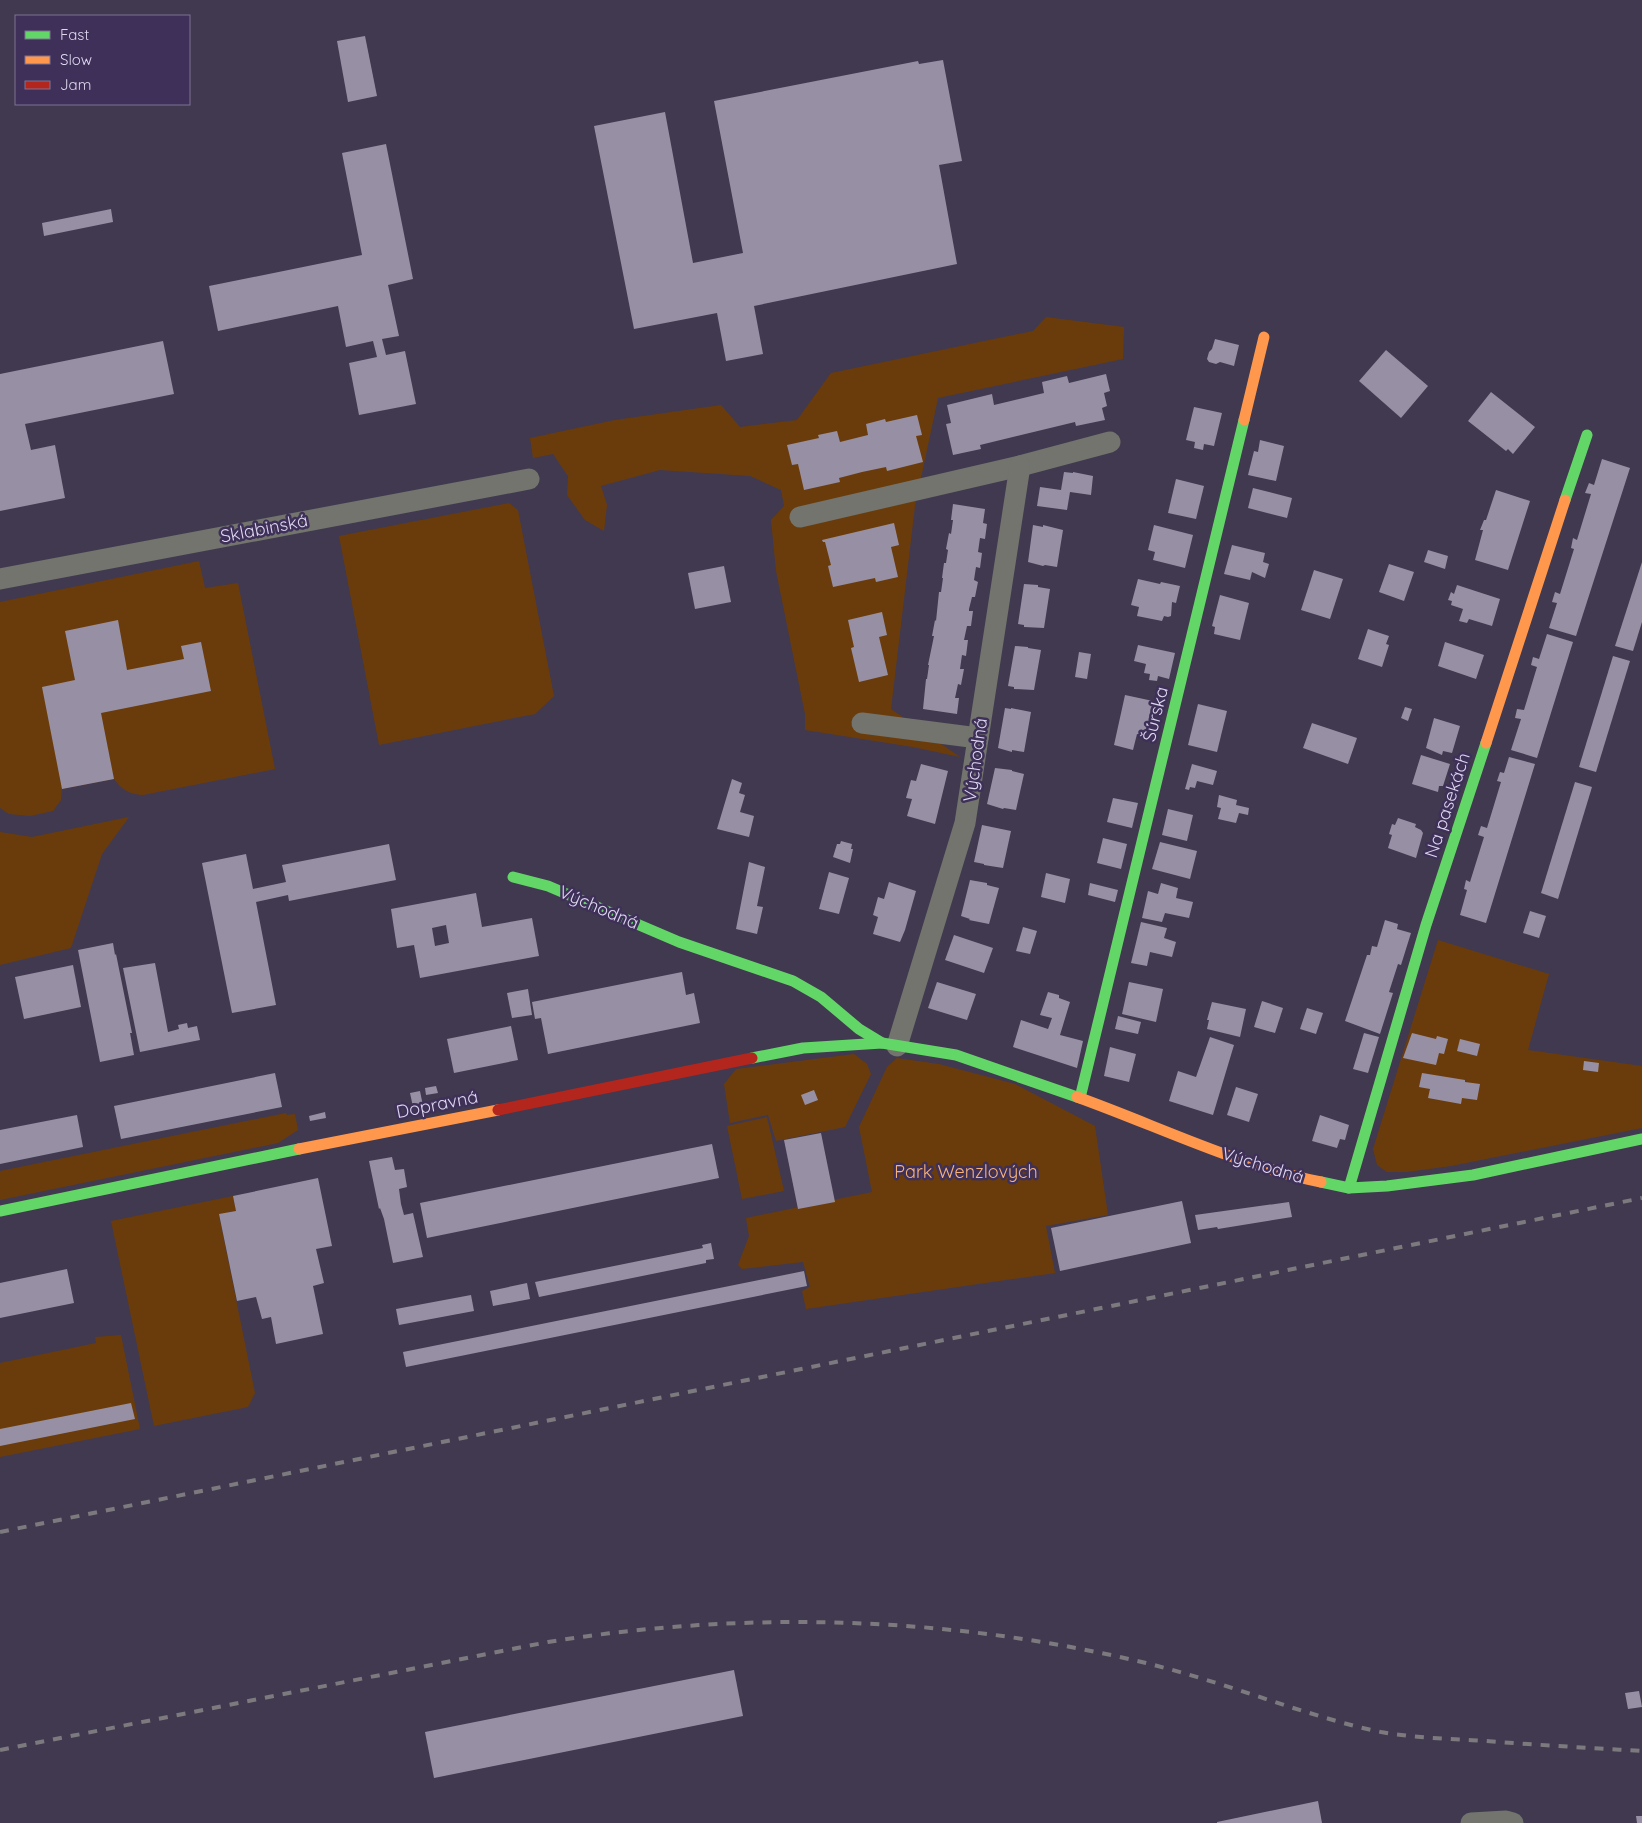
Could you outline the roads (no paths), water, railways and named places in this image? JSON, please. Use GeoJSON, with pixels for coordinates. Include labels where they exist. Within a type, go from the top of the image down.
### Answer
{"type":"FeatureCollection","features":[{"type":"Feature","properties":{"kind":"street","name":"Šúrska"},"geometry":{"type":"LineString","coordinates":[[1080,1098],[1264,337]]}},
{"type":"Feature","properties":{"kind":"street","name":"Na pasekách"},"geometry":{"type":"LineString","coordinates":[[1349,1188],[1426,924],[1587,435]]}},
{"type":"Feature","properties":{"kind":"street"},"geometry":{"type":"LineString","coordinates":[[800,517],[1020,466],[1110,442]]}},
{"type":"Feature","properties":{"kind":"street","name":"Východná"},"geometry":{"type":"LineString","coordinates":[[890,1044],[966,824],[1020,466]]}},
{"type":"Feature","properties":{"kind":"street","name":"Sklabinská"},"geometry":{"type":"LineString","coordinates":[[0,579],[529,479]]}},
{"type":"Feature","properties":{"kind":"street"},"geometry":{"type":"LineString","coordinates":[[862,723],[978,738]]}},
{"type":"Feature","properties":{"kind":"street","name":"Východná"},"geometry":{"type":"LineString","coordinates":[[513,877],[548,886],[679,942],[793,981],[821,997],[859,1029],[890,1044],[956,1055],[1080,1098],[1253,1165],[1285,1175],[1349,1188],[1387,1186],[1473,1175],[1642,1139]]}},
{"type":"Feature","properties":{"kind":"street","name":"Dopravná"},"geometry":{"type":"LineString","coordinates":[[0,1211],[346,1139],[530,1104],[803,1048],[890,1044]]}},
{"type":"Feature","properties":{"kind":"street"},"geometry":{"type":"LineString","coordinates":[[1471,1823],[1506,1821],[1513,1823]]}},
{"type":"Feature","properties":{"kind":"railway"},"geometry":{"type":"LineString","coordinates":[[0,1532],[1642,1198]]}},
{"type":"Feature","properties":{"kind":"railway"},"geometry":{"type":"LineString","coordinates":[[0,1750],[548,1642],[697,1625],[773,1622],[923,1627],[998,1635],[1072,1647],[1146,1663],[1200,1678],[1335,1721],[1381,1732],[1434,1738],[1642,1751]]}},
{"type":"Feature","properties":{"kind":"park label","name":"Park Wenzlových"},"geometry":{"type":"Point","coordinates":[966,1171]}}]}
